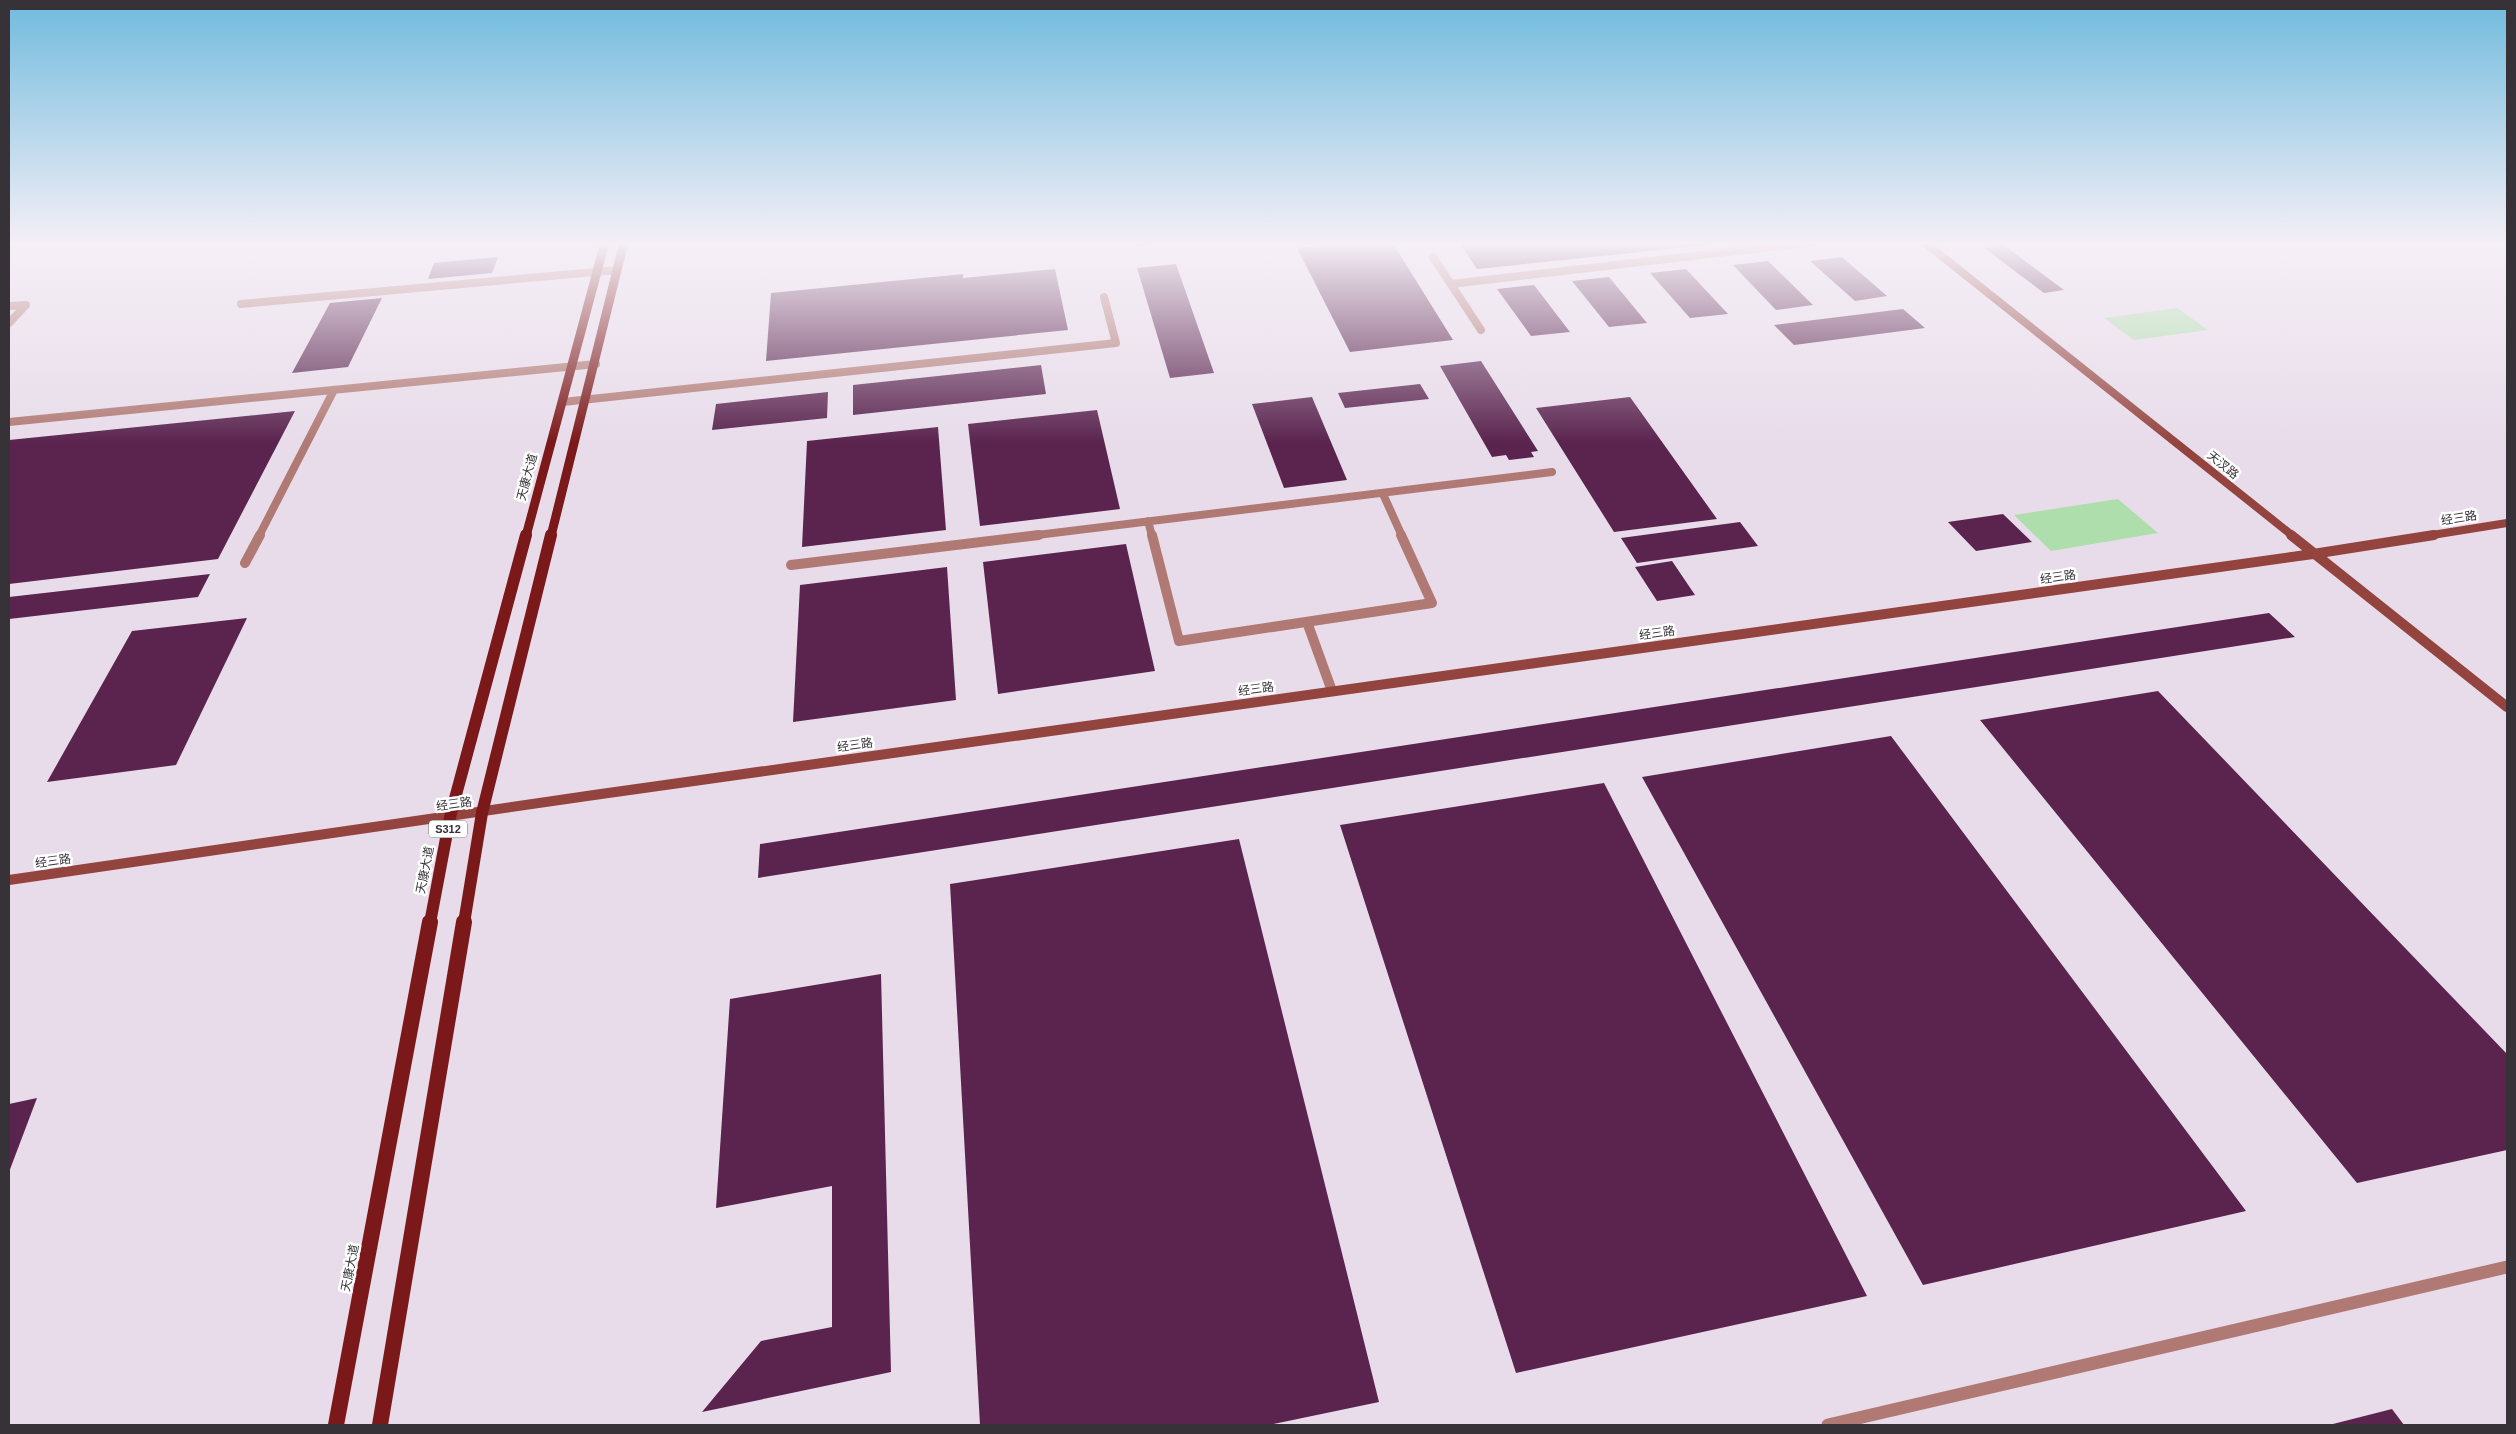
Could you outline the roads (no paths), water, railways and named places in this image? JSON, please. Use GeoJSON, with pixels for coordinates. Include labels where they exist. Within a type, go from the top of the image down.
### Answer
{"type":"FeatureCollection","features":[{"type":"Feature","properties":{"kind":"main road","name":"天康大道"},"geometry":{"type":"LineString","coordinates":[[336,1425],[450,818],[588,309]]}},
{"type":"Feature","properties":{"kind":"main road","name":"S312"},"geometry":{"type":"LineString","coordinates":[[380,1425],[482,813],[608,309]]}},
{"type":"Feature","properties":{"kind":"street","name":"天汊路"},"geometry":{"type":"LineString","coordinates":[[2007,309],[2507,707]]}},
{"type":"Feature","properties":{"kind":"street","name":"经三路"},"geometry":{"type":"LineString","coordinates":[[9,880],[450,818],[603,793],[2313,554],[2507,523]]}},
{"type":"Feature","properties":{"kind":"lane"},"geometry":{"type":"LineString","coordinates":[[9,323],[22,309]]}},
{"type":"Feature","properties":{"kind":"lane"},"geometry":{"type":"LineString","coordinates":[[563,402],[1116,343],[1107,309]]}},
{"type":"Feature","properties":{"kind":"lane"},"geometry":{"type":"LineString","coordinates":[[1467,309],[1481,330]]}},
{"type":"Feature","properties":{"kind":"lane"},"geometry":{"type":"LineString","coordinates":[[9,422],[596,364]]}},
{"type":"Feature","properties":{"kind":"lane"},"geometry":{"type":"LineString","coordinates":[[245,563],[334,390]]}},
{"type":"Feature","properties":{"kind":"lane"},"geometry":{"type":"LineString","coordinates":[[791,565],[1552,472]]}},
{"type":"Feature","properties":{"kind":"lane"},"geometry":{"type":"LineString","coordinates":[[1148,521],[1179,641],[1432,603],[1383,494]]}},
{"type":"Feature","properties":{"kind":"lane"},"geometry":{"type":"LineString","coordinates":[[1307,622],[1332,691]]}},
{"type":"Feature","properties":{"kind":"lane"},"geometry":{"type":"LineString","coordinates":[[1828,1425],[2507,1267]]}}]}
